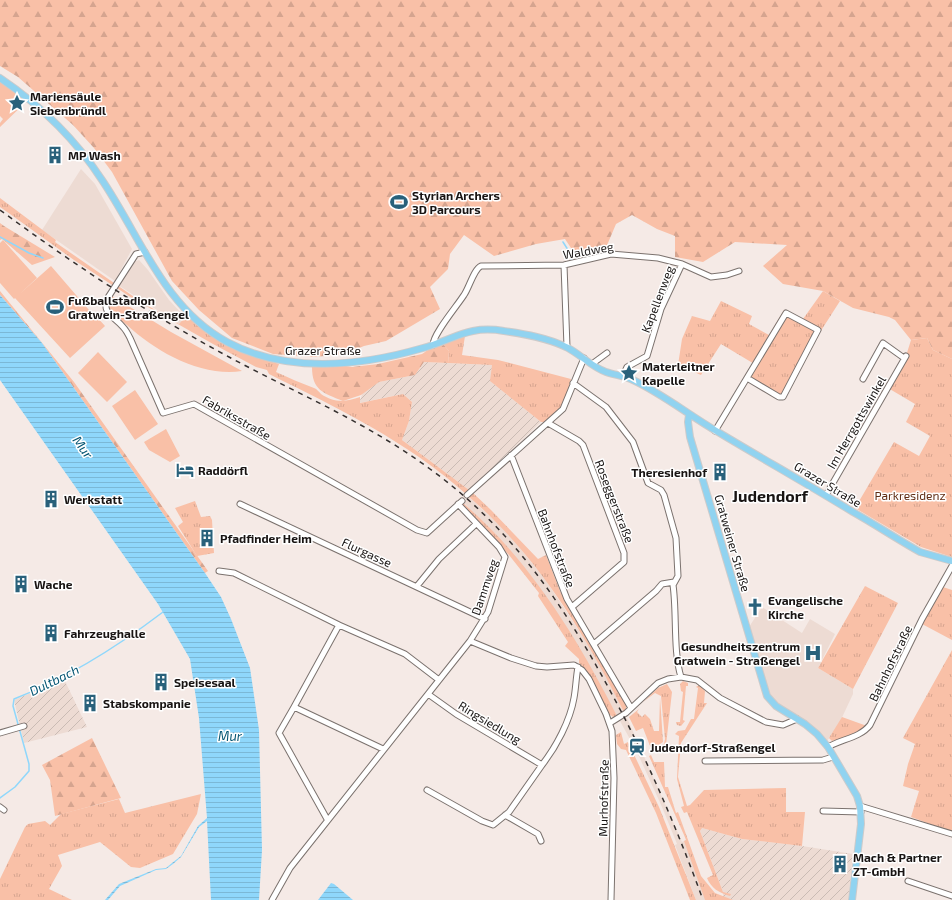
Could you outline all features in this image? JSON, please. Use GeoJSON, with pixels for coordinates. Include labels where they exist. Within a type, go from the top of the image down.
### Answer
{"type":"FeatureCollection","features":[{"type":"Feature","properties":{"kind":"main road","name":"Grazer Straße"},"geometry":{"type":"LineString","coordinates":[[0,78],[26,98],[69,137],[91,163],[168,288],[196,320],[228,342],[250,352],[280,361],[346,363],[378,359],[432,345],[466,332],[486,329],[534,337],[567,347],[603,371],[623,376],[647,387],[715,431],[826,495],[920,552],[952,562]]}},
{"type":"Feature","properties":{"kind":"main road","name":"Gratweiner Straße"},"geometry":{"type":"LineString","coordinates":[[689,415],[688,422],[690,437],[765,692],[776,706],[814,730],[828,748],[855,792],[861,809],[852,900]]}},
{"type":"Feature","properties":{"kind":"street","name":"Fabriksstraße"},"geometry":{"type":"LineString","coordinates":[[145,252],[136,254],[108,296],[105,305],[106,311],[123,326],[130,338],[163,413],[194,404],[417,530],[427,533],[460,503]]}},
{"type":"Feature","properties":{"kind":"street","name":"Waldweg"},"geometry":{"type":"LineString","coordinates":[[432,345],[437,334],[472,283],[478,268],[564,265],[611,254],[658,258],[682,264],[711,277],[727,276],[739,271]]}},
{"type":"Feature","properties":{"kind":"street","name":"Kapellenweg"},"geometry":{"type":"LineString","coordinates":[[623,376],[627,367],[647,356],[661,309],[682,264]]}},
{"type":"Feature","properties":{"kind":"street"},"geometry":{"type":"LineString","coordinates":[[564,265],[567,347]]}},
{"type":"Feature","properties":{"kind":"street"},"geometry":{"type":"LineString","coordinates":[[715,431],[786,313],[818,330],[783,397],[779,397],[747,378]]}},
{"type":"Feature","properties":{"kind":"street","name":"Im Herrgottswinkel"},"geometry":{"type":"LineString","coordinates":[[826,495],[905,357],[883,343],[863,379]]}},
{"type":"Feature","properties":{"kind":"street"},"geometry":{"type":"LineString","coordinates":[[592,364],[607,353]]}},
{"type":"Feature","properties":{"kind":"street"},"geometry":{"type":"LineString","coordinates":[[467,495],[548,423],[566,404],[584,358]]}},
{"type":"Feature","properties":{"kind":"street"},"geometry":{"type":"LineString","coordinates":[[574,383],[606,408],[633,442],[648,483],[661,490],[664,495],[676,538],[678,576],[674,582],[678,662],[682,677]]}},
{"type":"Feature","properties":{"kind":"street","name":"Roseggerstraße"},"geometry":{"type":"LineString","coordinates":[[548,423],[579,441],[583,445],[624,553],[624,562],[572,607]]}},
{"type":"Feature","properties":{"kind":"street","name":"Bahnhofstraße"},"geometry":{"type":"LineString","coordinates":[[511,455],[567,599],[631,708]]}},
{"type":"Feature","properties":{"kind":"street","name":"Dammweg"},"geometry":{"type":"LineString","coordinates":[[460,503],[476,524],[501,550],[505,557],[486,619],[470,641]]}},
{"type":"Feature","properties":{"kind":"street","name":"Flurgasse"},"geometry":{"type":"LineString","coordinates":[[240,504],[486,619]]}},
{"type":"Feature","properties":{"kind":"street"},"geometry":{"type":"LineString","coordinates":[[417,586],[439,559],[476,524]]}},
{"type":"Feature","properties":{"kind":"street","name":"Bahnhofstraße"},"geometry":{"type":"LineString","coordinates":[[828,748],[838,742],[866,731],[922,618],[952,566]]}},
{"type":"Feature","properties":{"kind":"street"},"geometry":{"type":"LineString","coordinates":[[219,571],[234,573],[340,625],[405,654],[439,680]]}},
{"type":"Feature","properties":{"kind":"street"},"geometry":{"type":"LineString","coordinates":[[594,644],[656,591],[662,584],[674,582]]}},
{"type":"Feature","properties":{"kind":"street"},"geometry":{"type":"LineString","coordinates":[[327,819],[279,733],[340,625]]}},
{"type":"Feature","properties":{"kind":"street"},"geometry":{"type":"LineString","coordinates":[[272,900],[290,868],[327,819],[470,641],[511,658],[536,666],[547,667],[569,664],[578,667],[589,679],[610,723],[631,708],[658,683],[668,679],[682,677],[697,680],[720,698],[766,722],[783,725],[797,719]]}},
{"type":"Feature","properties":{"kind":"street"},"geometry":{"type":"LineString","coordinates":[[427,790],[482,821],[493,825],[506,815],[551,753],[569,714],[574,699],[578,667]]}},
{"type":"Feature","properties":{"kind":"street","name":"Ringsiedlung"},"geometry":{"type":"LineString","coordinates":[[428,694],[456,714],[542,765]]}},
{"type":"Feature","properties":{"kind":"street"},"geometry":{"type":"LineString","coordinates":[[294,707],[383,749]]}},
{"type":"Feature","properties":{"kind":"street","name":"Murhofstraße"},"geometry":{"type":"LineString","coordinates":[[610,723],[614,752],[614,771],[610,900]]}},
{"type":"Feature","properties":{"kind":"street"},"geometry":{"type":"LineString","coordinates":[[0,732],[21,727]]}},
{"type":"Feature","properties":{"kind":"street"},"geometry":{"type":"LineString","coordinates":[[705,761],[823,760],[833,757]]}},
{"type":"Feature","properties":{"kind":"street"},"geometry":{"type":"LineString","coordinates":[[823,811],[861,809],[952,834]]}},
{"type":"Feature","properties":{"kind":"street"},"geometry":{"type":"LineString","coordinates":[[506,815],[538,834],[540,841]]}},
{"type":"Feature","properties":{"kind":"street"},"geometry":{"type":"LineString","coordinates":[[908,881],[952,896]]}},
{"type":"Feature","properties":{"kind":"shaded area"},"geometry":{"type":"Polygon","coordinates":[[[81,169],[95,184],[132,249],[115,281],[42,230],[81,169]]]}},
{"type":"Feature","properties":{"kind":"shaded area"},"geometry":{"type":"Polygon","coordinates":[[[139,260],[169,300],[185,317],[179,324],[118,285],[134,262],[139,260]]]}},
{"type":"Feature","properties":{"kind":"shaded area"},"geometry":{"type":"Polygon","coordinates":[[[424,362],[492,365],[491,381],[541,422],[469,490],[402,440],[409,421],[412,402],[403,394],[359,403],[363,392],[379,382],[415,375],[424,362]]]}},
{"type":"Feature","properties":{"kind":"shaded area"},"geometry":{"type":"Polygon","coordinates":[[[469,497],[506,531],[545,579],[595,655],[624,712],[617,716],[563,622],[532,577],[497,536],[464,503],[469,497]]]}},
{"type":"Feature","properties":{"kind":"shaded area"},"geometry":{"type":"Polygon","coordinates":[[[762,607],[802,633],[810,619],[835,634],[818,668],[853,689],[853,694],[838,726],[827,741],[819,733],[772,703],[749,627],[762,607]]]}},
{"type":"Feature","properties":{"kind":"shaded area"},"geometry":{"type":"Polygon","coordinates":[[[64,679],[87,727],[24,743],[14,700],[64,679]]]}},
{"type":"Feature","properties":{"kind":"shaded area"},"geometry":{"type":"Polygon","coordinates":[[[627,718],[682,842],[686,840],[708,900],[696,900],[675,845],[677,844],[662,807],[637,752],[620,721],[627,718]]]}},
{"type":"Feature","properties":{"kind":"shaded area"},"geometry":{"type":"Polygon","coordinates":[[[702,828],[742,839],[853,854],[848,900],[723,900],[723,892],[700,831],[702,828]]]}},
{"type":"Feature","properties":{"kind":"green space"},"geometry":{"type":"Polygon","coordinates":[[[0,0],[952,0],[952,359],[933,350],[927,338],[911,340],[895,320],[889,317],[853,308],[823,291],[783,284],[763,266],[787,245],[735,242],[703,262],[675,257],[675,236],[657,229],[632,215],[616,224],[605,250],[581,263],[565,239],[536,244],[494,256],[464,235],[450,254],[448,269],[430,287],[440,309],[386,341],[364,346],[345,354],[314,357],[273,354],[232,338],[199,310],[172,281],[112,172],[94,148],[73,125],[18,77],[0,66],[0,0]]]}},
{"type":"Feature","properties":{"kind":"green space"},"geometry":{"type":"Polygon","coordinates":[[[0,78],[29,99],[0,127],[0,123],[3,119],[0,116],[0,78]]]}},
{"type":"Feature","properties":{"kind":"green space"},"geometry":{"type":"Polygon","coordinates":[[[0,198],[56,240],[55,242],[140,301],[179,324],[185,317],[190,318],[202,328],[242,352],[279,364],[276,372],[315,388],[326,397],[340,401],[360,397],[360,403],[403,394],[412,402],[409,421],[402,440],[469,490],[466,494],[444,475],[372,427],[269,374],[267,370],[256,367],[213,344],[132,298],[74,260],[0,207],[0,198]]]}},
{"type":"Feature","properties":{"kind":"green space"},"geometry":{"type":"Polygon","coordinates":[[[0,223],[55,257],[32,265],[2,239],[0,240],[0,223]]]}},
{"type":"Feature","properties":{"kind":"green space"},"geometry":{"type":"Polygon","coordinates":[[[3,240],[37,278],[14,299],[0,283],[0,243],[3,240]]]}},
{"type":"Feature","properties":{"kind":"green space","name":"Fußballstadion Gratwein-Straßengel"},"geometry":{"type":"Polygon","coordinates":[[[51,266],[95,317],[96,316],[105,326],[70,358],[15,298],[51,266]]]}},
{"type":"Feature","properties":{"kind":"green space"},"geometry":{"type":"Polygon","coordinates":[[[0,291],[74,382],[208,571],[205,573],[42,343],[0,295],[0,291]]]}},
{"type":"Feature","properties":{"kind":"green space"},"geometry":{"type":"Polygon","coordinates":[[[823,291],[840,301],[808,351],[785,393],[779,396],[748,378],[756,365],[721,344],[701,375],[678,365],[682,339],[692,316],[710,321],[721,301],[752,316],[749,324],[769,335],[784,310],[803,319],[823,291]]]}},
{"type":"Feature","properties":{"kind":"green space"},"geometry":{"type":"Polygon","coordinates":[[[112,296],[171,332],[242,371],[226,372],[211,370],[195,366],[165,353],[115,317],[108,310],[112,296]]]}},
{"type":"Feature","properties":{"kind":"green space"},"geometry":{"type":"Polygon","coordinates":[[[465,336],[462,355],[498,360],[571,379],[565,404],[544,422],[541,422],[490,381],[492,365],[448,363],[449,351],[443,344],[465,336]]]}},
{"type":"Feature","properties":{"kind":"green space","name":"Parkresidenz"},"geometry":{"type":"Polygon","coordinates":[[[927,338],[933,350],[952,359],[952,557],[921,547],[855,508],[894,442],[919,456],[930,436],[906,422],[915,404],[888,388],[906,356],[911,340],[927,338]]]}},
{"type":"Feature","properties":{"kind":"green space"},"geometry":{"type":"Polygon","coordinates":[[[443,344],[449,351],[448,363],[424,362],[415,375],[379,382],[361,395],[343,401],[324,393],[314,381],[312,367],[340,365],[352,367],[378,364],[422,354],[443,344]]]}},
{"type":"Feature","properties":{"kind":"green space"},"geometry":{"type":"Polygon","coordinates":[[[98,352],[127,382],[107,402],[78,373],[98,352]]]}},
{"type":"Feature","properties":{"kind":"green space"},"geometry":{"type":"Polygon","coordinates":[[[135,390],[158,424],[135,440],[112,406],[135,390]]]}},
{"type":"Feature","properties":{"kind":"green space"},"geometry":{"type":"Polygon","coordinates":[[[166,429],[180,456],[170,462],[149,450],[144,442],[166,429]]]}},
{"type":"Feature","properties":{"kind":"green space"},"geometry":{"type":"Polygon","coordinates":[[[473,493],[538,559],[546,555],[560,591],[627,705],[624,712],[609,682],[557,596],[516,543],[468,496],[473,493]]]}},
{"type":"Feature","properties":{"kind":"green space"},"geometry":{"type":"Polygon","coordinates":[[[195,501],[201,517],[210,516],[212,520],[214,553],[197,556],[178,526],[183,522],[175,508],[195,501]]]}},
{"type":"Feature","properties":{"kind":"green space"},"geometry":{"type":"Polygon","coordinates":[[[462,502],[486,524],[530,574],[586,658],[617,716],[613,717],[609,714],[584,668],[579,663],[579,659],[565,646],[568,642],[538,596],[539,593],[509,555],[462,506],[462,502]]]}},
{"type":"Feature","properties":{"kind":"green space"},"geometry":{"type":"Polygon","coordinates":[[[865,586],[898,603],[853,689],[818,668],[865,586]]]}},
{"type":"Feature","properties":{"kind":"green space"},"geometry":{"type":"Polygon","coordinates":[[[943,587],[952,590],[952,640],[922,624],[943,587]]]}},
{"type":"Feature","properties":{"kind":"green space"},"geometry":{"type":"Polygon","coordinates":[[[952,650],[952,832],[911,817],[919,791],[903,786],[908,764],[915,744],[903,738],[952,650]]]}},
{"type":"Feature","properties":{"kind":"green space"},"geometry":{"type":"Polygon","coordinates":[[[683,681],[688,683],[688,686],[686,686],[683,720],[685,721],[681,726],[677,725],[676,722],[680,722],[683,692],[681,691],[680,684],[683,681]]]}},
{"type":"Feature","properties":{"kind":"green space"},"geometry":{"type":"Polygon","coordinates":[[[667,684],[672,692],[666,745],[669,746],[667,751],[666,748],[658,748],[664,744],[665,739],[661,696],[655,693],[643,702],[658,688],[667,684]]]}},
{"type":"Feature","properties":{"kind":"green space"},"geometry":{"type":"Polygon","coordinates":[[[699,685],[705,691],[704,703],[707,703],[681,743],[678,777],[687,806],[690,805],[704,790],[786,788],[786,812],[805,812],[802,846],[742,839],[702,828],[700,831],[723,892],[731,894],[730,896],[716,890],[709,882],[707,878],[713,875],[687,812],[684,813],[681,807],[684,806],[677,779],[679,736],[675,734],[678,731],[685,730],[691,719],[694,719],[698,688],[696,687],[699,685]]]}},
{"type":"Feature","properties":{"kind":"green space"},"geometry":{"type":"Polygon","coordinates":[[[660,697],[663,742],[657,746],[656,751],[652,751],[643,728],[636,731],[629,717],[639,709],[637,712],[642,717],[645,714],[650,719],[654,731],[659,731],[660,697]]]}},
{"type":"Feature","properties":{"kind":"green space"},"geometry":{"type":"Polygon","coordinates":[[[842,717],[867,726],[856,734],[832,741],[829,738],[842,717]]]}},
{"type":"Feature","properties":{"kind":"green space"},"geometry":{"type":"Polygon","coordinates":[[[621,732],[624,744],[628,742],[659,807],[696,900],[690,900],[656,813],[626,750],[621,749],[617,744],[616,735],[621,732]]]}},
{"type":"Feature","properties":{"kind":"green space"},"geometry":{"type":"Polygon","coordinates":[[[92,738],[121,798],[55,816],[50,780],[42,765],[92,738]]]}},
{"type":"Feature","properties":{"kind":"green space"},"geometry":{"type":"Polygon","coordinates":[[[651,755],[654,762],[664,762],[665,787],[668,787],[676,813],[678,812],[701,876],[715,893],[733,900],[705,900],[684,841],[686,840],[649,756],[651,755]]]}},
{"type":"Feature","properties":{"kind":"green space"},"geometry":{"type":"Polygon","coordinates":[[[201,794],[197,814],[173,854],[140,868],[131,867],[100,842],[58,855],[62,866],[49,889],[72,900],[0,900],[0,879],[25,827],[28,824],[45,821],[50,825],[61,814],[119,799],[125,813],[201,794]]]}},
{"type":"Feature","properties":{"kind":"water","name":"Mur"},"geometry":{"type":"Polygon","coordinates":[[[0,295],[42,343],[205,573],[221,597],[231,619],[250,668],[259,730],[262,850],[259,900],[211,900],[207,821],[199,827],[181,857],[173,864],[166,869],[156,870],[120,886],[108,900],[105,900],[119,884],[156,869],[166,868],[181,856],[198,826],[207,818],[199,718],[190,659],[158,604],[0,380],[0,295]]]}},
{"type":"Feature","properties":{"kind":"water"},"geometry":{"type":"Polygon","coordinates":[[[331,883],[334,884],[353,900],[318,900],[331,883]]]}},
{"type":"Feature","properties":{"kind":"waterway"},"geometry":{"type":"LineString","coordinates":[[0,237],[29,253],[43,258]]}},
{"type":"Feature","properties":{"kind":"waterway"},"geometry":{"type":"LineString","coordinates":[[563,242],[570,253],[572,262]]}},
{"type":"Feature","properties":{"kind":"waterway","name":"Dultbach"},"geometry":{"type":"LineString","coordinates":[[0,798],[15,787],[29,771],[29,764],[13,706],[14,699],[34,691],[92,661],[163,612]]}},
{"type":"Feature","properties":{"kind":"railway"},"geometry":{"type":"LineString","coordinates":[[0,210],[83,269],[199,341],[331,409],[406,452],[460,493],[487,518],[536,573],[557,602],[596,665],[651,772],[703,900]]}},
{"type":"Feature","properties":{"kind":"place","name":"Mariensäule Siebenbründl"},"geometry":{"type":"Point","coordinates":[17,103]}},
{"type":"Feature","properties":{"kind":"place","name":"MP Wash"},"geometry":{"type":"Point","coordinates":[55,155]}},
{"type":"Feature","properties":{"kind":"place","name":"Styrian Archers 3D Parcours"},"geometry":{"type":"Point","coordinates":[399,202]}},
{"type":"Feature","properties":{"kind":"place","name":"Fußballstadion Gratwein-Straßengel"},"geometry":{"type":"Point","coordinates":[55,307]}},
{"type":"Feature","properties":{"kind":"place","name":"Materleitner Kapelle"},"geometry":{"type":"Point","coordinates":[629,373]}},
{"type":"Feature","properties":{"kind":"place","name":"Raddörfl"},"geometry":{"type":"Point","coordinates":[185,470]}},
{"type":"Feature","properties":{"kind":"place","name":"Theresienhof"},"geometry":{"type":"Point","coordinates":[720,472]}},
{"type":"Feature","properties":{"kind":"place","name":"Werkstatt"},"geometry":{"type":"Point","coordinates":[51,499]}},
{"type":"Feature","properties":{"kind":"place","name":"Pfadfinder Heim"},"geometry":{"type":"Point","coordinates":[207,538]}},
{"type":"Feature","properties":{"kind":"place","name":"Wache"},"geometry":{"type":"Point","coordinates":[21,584]}},
{"type":"Feature","properties":{"kind":"place","name":"Evangelische Kirche"},"geometry":{"type":"Point","coordinates":[755,607]}},
{"type":"Feature","properties":{"kind":"place","name":"Fahrzeughalle"},"geometry":{"type":"Point","coordinates":[51,633]}},
{"type":"Feature","properties":{"kind":"place","name":"Gesundheitszentrum Gratwein - Straßengel"},"geometry":{"type":"Point","coordinates":[813,653]}},
{"type":"Feature","properties":{"kind":"place","name":"Speisesaal"},"geometry":{"type":"Point","coordinates":[161,682]}},
{"type":"Feature","properties":{"kind":"place","name":"Stabskompanie"},"geometry":{"type":"Point","coordinates":[90,703]}},
{"type":"Feature","properties":{"kind":"place","name":"Judendorf-Straßengel"},"geometry":{"type":"Point","coordinates":[637,747]}},
{"type":"Feature","properties":{"kind":"place","name":"Mach & Partner ZT-GmbH"},"geometry":{"type":"Point","coordinates":[840,864]}},
{"type":"Feature","properties":{"kind":"district","name":"Judendorf"},"geometry":{"type":"Point","coordinates":[770,495]}}]}
